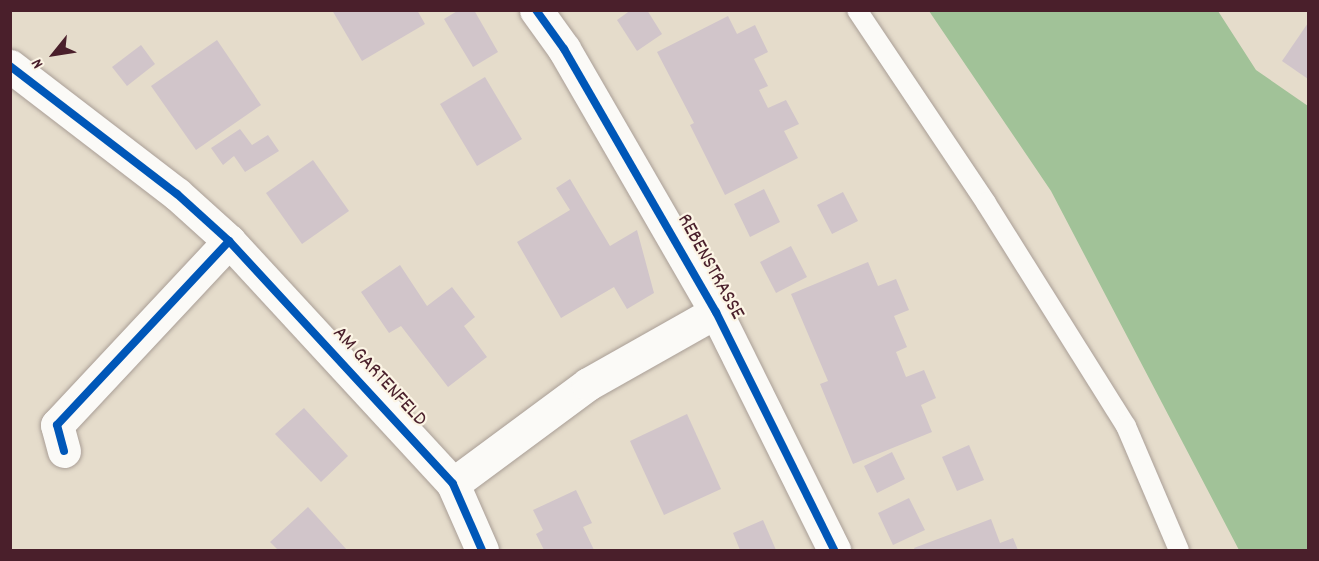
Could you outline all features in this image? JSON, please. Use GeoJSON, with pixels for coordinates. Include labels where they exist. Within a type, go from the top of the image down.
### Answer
{"type":"FeatureCollection","features":[{"type":"Feature","properties":{"kind":"street","name":"REBENSTRASSE"},"geometry":{"type":"LineString","coordinates":[[536,10],[564,49],[716,312],[834,550]]}},
{"type":"Feature","properties":{"kind":"street","name":"AM GARTENFELD"},"geometry":{"type":"LineString","coordinates":[[10,66],[177,194],[229,241],[453,484],[482,550]]}},
{"type":"Feature","properties":{"kind":"street"},"geometry":{"type":"LineString","coordinates":[[64,451],[57,425],[229,241]]}},
{"type":"Feature","properties":{"kind":"street","name":"REBENSTRASSE"},"geometry":{"type":"LineString","coordinates":[[453,484],[588,384],[716,312]]}},
{"type":"Feature","properties":{"kind":"lane"},"geometry":{"type":"LineString","coordinates":[[857,10],[986,203],[1126,426],[1179,550]]}},
{"type":"Feature","properties":{"kind":"green space"},"geometry":{"type":"Polygon","coordinates":[[[929,11],[1218,11],[1256,70],[1308,106],[1308,550],[1239,550],[1051,191],[929,11]]]}},
{"type":"Feature","properties":{"kind":"building"},"geometry":{"type":"Polygon","coordinates":[[[332,10],[417,10],[425,24],[362,61],[332,10]]]}},
{"type":"Feature","properties":{"kind":"building"},"geometry":{"type":"Polygon","coordinates":[[[459,10],[474,10],[498,52],[473,67],[444,19],[459,10]]]}},
{"type":"Feature","properties":{"kind":"building"},"geometry":{"type":"Polygon","coordinates":[[[631,10],[647,10],[662,34],[637,51],[617,20],[631,10]]]}},
{"type":"Feature","properties":{"kind":"building"},"geometry":{"type":"Polygon","coordinates":[[[728,16],[737,34],[755,25],[768,52],[754,59],[768,86],[759,90],[768,108],[786,100],[799,124],[784,131],[798,158],[725,195],[690,125],[694,123],[657,52],[728,16]]]}},
{"type":"Feature","properties":{"kind":"building"},"geometry":{"type":"Polygon","coordinates":[[[1308,23],[1308,79],[1282,61],[1308,23]]]}},
{"type":"Feature","properties":{"kind":"building"},"geometry":{"type":"Polygon","coordinates":[[[217,40],[261,105],[196,150],[151,86],[217,40]]]}},
{"type":"Feature","properties":{"kind":"building"},"geometry":{"type":"Polygon","coordinates":[[[141,45],[155,64],[127,86],[112,67],[141,45]]]}},
{"type":"Feature","properties":{"kind":"building"},"geometry":{"type":"Polygon","coordinates":[[[485,77],[522,139],[477,166],[440,104],[485,77]]]}},
{"type":"Feature","properties":{"kind":"building"},"geometry":{"type":"Polygon","coordinates":[[[240,129],[252,145],[268,135],[279,151],[245,172],[234,156],[223,165],[211,148],[240,129]]]}},
{"type":"Feature","properties":{"kind":"building"},"geometry":{"type":"Polygon","coordinates":[[[313,160],[349,211],[302,244],[266,193],[313,160]]]}},
{"type":"Feature","properties":{"kind":"building"},"geometry":{"type":"Polygon","coordinates":[[[570,179],[610,246],[637,230],[654,293],[627,309],[614,287],[561,318],[517,242],[570,210],[556,188],[570,179]]]}},
{"type":"Feature","properties":{"kind":"building"},"geometry":{"type":"Polygon","coordinates":[[[764,189],[780,222],[750,237],[734,204],[764,189]]]}},
{"type":"Feature","properties":{"kind":"building"},"geometry":{"type":"Polygon","coordinates":[[[843,192],[858,221],[832,234],[817,205],[843,192]]]}},
{"type":"Feature","properties":{"kind":"building"},"geometry":{"type":"Polygon","coordinates":[[[791,246],[807,277],[776,293],[760,262],[791,246]]]}},
{"type":"Feature","properties":{"kind":"building"},"geometry":{"type":"Polygon","coordinates":[[[868,262],[878,286],[896,279],[909,310],[894,316],[907,347],[896,352],[906,377],[924,370],[936,398],[921,405],[932,432],[853,464],[820,384],[828,381],[791,294],[868,262]]]}},
{"type":"Feature","properties":{"kind":"building"},"geometry":{"type":"Polygon","coordinates":[[[400,265],[427,306],[452,287],[475,317],[464,326],[487,357],[448,387],[401,326],[389,333],[361,292],[400,265]]]}},
{"type":"Feature","properties":{"kind":"building"},"geometry":{"type":"Polygon","coordinates":[[[304,408],[348,456],[321,482],[275,434],[304,408]]]}},
{"type":"Feature","properties":{"kind":"building"},"geometry":{"type":"Polygon","coordinates":[[[687,414],[721,489],[664,515],[630,441],[687,414]]]}},
{"type":"Feature","properties":{"kind":"building"},"geometry":{"type":"Polygon","coordinates":[[[969,445],[984,480],[957,491],[942,457],[969,445]]]}},
{"type":"Feature","properties":{"kind":"building"},"geometry":{"type":"Polygon","coordinates":[[[892,452],[905,479],[877,493],[864,466],[892,452]]]}},
{"type":"Feature","properties":{"kind":"building"},"geometry":{"type":"Polygon","coordinates":[[[576,490],[592,523],[583,527],[594,550],[544,550],[536,534],[543,530],[533,510],[576,490]]]}},
{"type":"Feature","properties":{"kind":"building"},"geometry":{"type":"Polygon","coordinates":[[[909,498],[925,530],[893,545],[878,513],[909,498]]]}},
{"type":"Feature","properties":{"kind":"building"},"geometry":{"type":"Polygon","coordinates":[[[308,507],[347,550],[278,550],[270,542],[308,507]]]}},
{"type":"Feature","properties":{"kind":"building"},"geometry":{"type":"Polygon","coordinates":[[[991,519],[1000,543],[1013,538],[1018,550],[915,550],[914,548],[991,519]]]}},
{"type":"Feature","properties":{"kind":"building"},"geometry":{"type":"Polygon","coordinates":[[[763,520],[776,550],[740,550],[733,533],[763,520]]]}},
{"type":"Feature","properties":{"kind":"cycle path"},"geometry":{"type":"LineString","coordinates":[[536,10],[564,49],[716,312],[834,550]]}},
{"type":"Feature","properties":{"kind":"cycle path"},"geometry":{"type":"LineString","coordinates":[[10,66],[177,194],[229,241],[453,484],[482,550]]}},
{"type":"Feature","properties":{"kind":"cycle path"},"geometry":{"type":"LineString","coordinates":[[64,451],[57,425],[229,241]]}}]}
